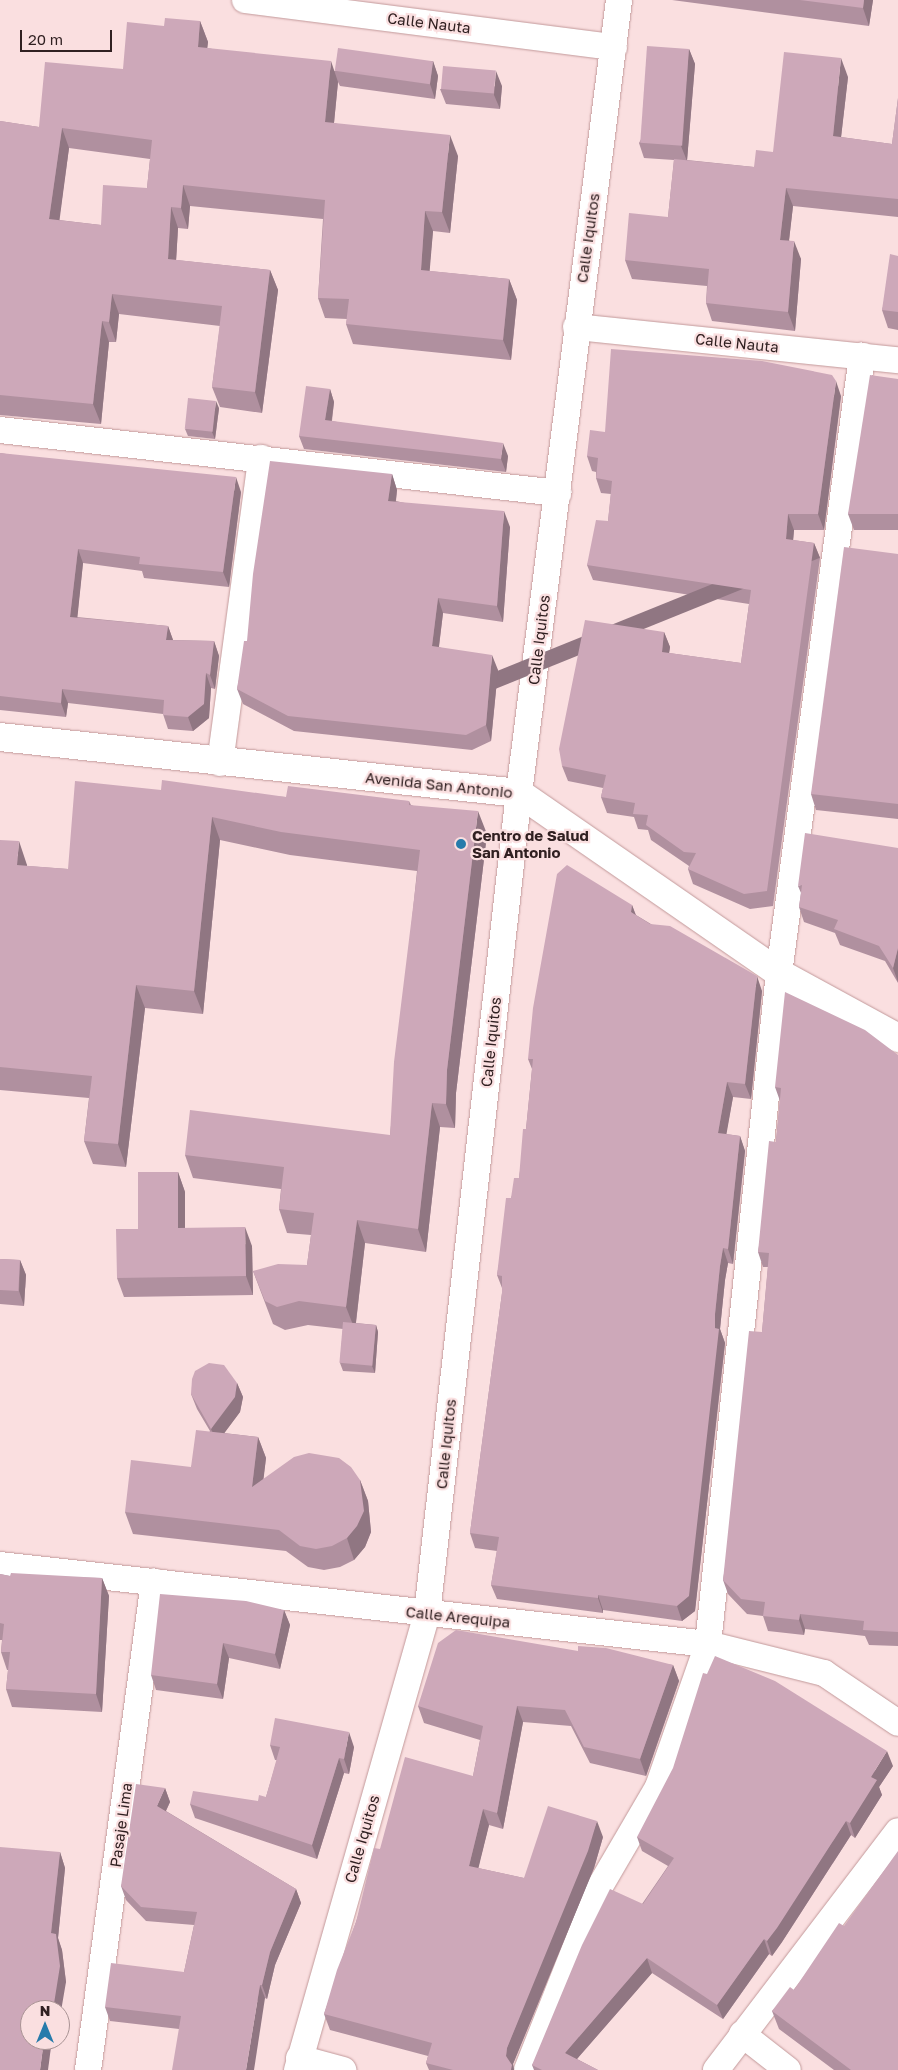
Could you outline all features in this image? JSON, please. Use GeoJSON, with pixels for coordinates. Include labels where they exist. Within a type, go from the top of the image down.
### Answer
{"type":"FeatureCollection","features":[{"type":"Feature","properties":{"kind":"main road","name":"Avenida San Antonio"},"geometry":{"type":"LineString","coordinates":[[0,737],[519,793],[779,973],[898,1038]]}},
{"type":"Feature","properties":{"kind":"street","name":"Calle Nauta"},"geometry":{"type":"LineString","coordinates":[[245,0],[287,2],[614,47]]}},
{"type":"Feature","properties":{"kind":"street","name":"Calle Iquitos"},"geometry":{"type":"LineString","coordinates":[[298,2064],[427,1614],[519,793],[558,493],[576,327],[619,0]]}},
{"type":"Feature","properties":{"kind":"street","name":"Calle Nauta"},"geometry":{"type":"LineString","coordinates":[[576,327],[898,360]]}},
{"type":"Feature","properties":{"kind":"street"},"geometry":{"type":"LineString","coordinates":[[527,2070],[599,1888],[658,1787],[708,1644],[779,973],[862,356]]}},
{"type":"Feature","properties":{"kind":"street"},"geometry":{"type":"LineString","coordinates":[[0,430],[558,493]]}},
{"type":"Feature","properties":{"kind":"street"},"geometry":{"type":"LineString","coordinates":[[220,762],[261,458]]}},
{"type":"Feature","properties":{"kind":"street","name":"Calle Arequipa"},"geometry":{"type":"LineString","coordinates":[[0,1565],[708,1644],[824,1673],[898,1724]]}},
{"type":"Feature","properties":{"kind":"street","name":"Pasaje Lima"},"geometry":{"type":"LineString","coordinates":[[88,2070],[154,1581]]}},
{"type":"Feature","properties":{"kind":"street"},"geometry":{"type":"LineString","coordinates":[[716,2070],[898,1831]]}},
{"type":"Feature","properties":{"kind":"street"},"geometry":{"type":"LineString","coordinates":[[742,2034],[788,2070]]}},
{"type":"Feature","properties":{"kind":"street"},"geometry":{"type":"LineString","coordinates":[[298,2064],[343,2070]]}},
{"type":"Feature","properties":{"kind":"building"},"geometry":{"type":"Polygon","coordinates":[[[800,0],[864,0],[863,8],[800,0]]]}},
{"type":"Feature","properties":{"kind":"building"},"geometry":{"type":"Polygon","coordinates":[[[165,18],[200,21],[198,47],[331,61],[325,122],[450,135],[442,212],[425,211],[421,270],[509,279],[503,340],[346,324],[349,299],[318,298],[325,200],[183,185],[181,208],[171,207],[168,259],[270,270],[255,392],[212,387],[222,306],[112,294],[109,322],[102,321],[93,404],[0,395],[0,121],[39,127],[45,62],[123,69],[127,22],[164,26],[165,18]],[[62,128],[49,219],[101,225],[103,185],[147,188],[152,140],[62,128]]]}},
{"type":"Feature","properties":{"kind":"building"},"geometry":{"type":"Polygon","coordinates":[[[647,46],[689,49],[682,146],[640,143],[647,46]]]}},
{"type":"Feature","properties":{"kind":"building"},"geometry":{"type":"Polygon","coordinates":[[[338,48],[433,61],[430,84],[335,71],[338,48]]]}},
{"type":"Feature","properties":{"kind":"building"},"geometry":{"type":"Polygon","coordinates":[[[784,52],[841,58],[833,136],[892,144],[898,98],[898,199],[786,188],[780,240],[794,241],[788,312],[706,303],[709,269],[625,260],[629,213],[668,217],[674,159],[754,167],[756,150],[773,152],[784,52]]]}},
{"type":"Feature","properties":{"kind":"building"},"geometry":{"type":"Polygon","coordinates":[[[443,66],[496,71],[494,94],[441,89],[443,66]]]}},
{"type":"Feature","properties":{"kind":"building"},"geometry":{"type":"Polygon","coordinates":[[[890,254],[898,256],[898,312],[882,310],[890,254]]]}},
{"type":"Feature","properties":{"kind":"building"},"geometry":{"type":"Polygon","coordinates":[[[611,349],[762,361],[832,375],[836,381],[818,514],[788,514],[786,539],[814,543],[767,891],[744,894],[688,869],[696,853],[684,852],[646,825],[648,815],[633,814],[635,803],[601,797],[606,775],[562,766],[559,749],[585,620],[664,632],[662,652],[741,663],[751,590],[587,565],[596,520],[608,521],[612,481],[596,478],[598,458],[587,456],[590,430],[605,432],[611,349]]]}},
{"type":"Feature","properties":{"kind":"building"},"geometry":{"type":"Polygon","coordinates":[[[870,375],[898,379],[898,514],[848,514],[870,375]]]}},
{"type":"Feature","properties":{"kind":"building"},"geometry":{"type":"Polygon","coordinates":[[[306,386],[330,389],[325,420],[503,443],[501,459],[299,436],[306,386]]]}},
{"type":"Feature","properties":{"kind":"building"},"geometry":{"type":"Polygon","coordinates":[[[188,398],[216,401],[213,432],[185,429],[188,398]]]}},
{"type":"Feature","properties":{"kind":"building"},"geometry":{"type":"Polygon","coordinates":[[[0,453],[236,477],[223,572],[139,564],[140,557],[78,549],[70,617],[168,626],[166,640],[214,641],[210,675],[206,673],[204,704],[188,717],[163,715],[164,700],[62,689],[61,703],[0,696],[0,453]]]}},
{"type":"Feature","properties":{"kind":"building"},"geometry":{"type":"Polygon","coordinates":[[[270,461],[392,474],[388,501],[504,511],[497,606],[438,598],[432,646],[492,655],[486,725],[466,735],[288,716],[237,689],[244,641],[247,641],[253,574],[270,461]]]}},
{"type":"Feature","properties":{"kind":"building"},"geometry":{"type":"Polygon","coordinates":[[[844,547],[898,554],[898,804],[811,794],[844,547]]]}},
{"type":"Feature","properties":{"kind":"building"},"geometry":{"type":"Polygon","coordinates":[[[162,780],[286,797],[288,786],[409,801],[409,805],[478,811],[447,1070],[446,1104],[432,1103],[418,1229],[357,1220],[346,1307],[299,1301],[277,1307],[265,1301],[253,1271],[278,1264],[307,1265],[314,1213],[279,1209],[284,1167],[185,1155],[190,1110],[390,1135],[394,1062],[420,850],[281,832],[212,817],[194,991],[136,985],[118,1144],[84,1141],[92,1076],[0,1067],[0,840],[19,841],[17,865],[68,869],[75,781],[161,790],[162,780]]]}},
{"type":"Feature","properties":{"kind":"building"},"geometry":{"type":"Polygon","coordinates":[[[805,833],[898,848],[898,948],[893,968],[879,946],[834,929],[838,920],[799,907],[802,885],[798,886],[805,833]]]}},
{"type":"Feature","properties":{"kind":"building"},"geometry":{"type":"Polygon","coordinates":[[[567,865],[632,905],[631,912],[650,924],[670,926],[757,976],[745,1084],[727,1082],[718,1133],[740,1136],[728,1249],[723,1248],[720,1266],[715,1314],[715,1328],[719,1329],[689,1596],[677,1606],[598,1595],[598,1598],[491,1585],[499,1537],[470,1533],[502,1293],[502,1276],[497,1275],[506,1198],[511,1198],[514,1178],[519,1178],[523,1129],[526,1129],[533,1059],[528,1059],[533,1008],[557,874],[567,865]]]}},
{"type":"Feature","properties":{"kind":"building"},"geometry":{"type":"Polygon","coordinates":[[[785,992],[865,1030],[898,1055],[898,1632],[863,1630],[864,1621],[800,1614],[799,1620],[763,1616],[765,1602],[741,1599],[723,1580],[749,1331],[762,1332],[769,1253],[758,1252],[769,1141],[776,1142],[781,1088],[775,1087],[785,992]]]}},
{"type":"Feature","properties":{"kind":"building"},"geometry":{"type":"Polygon","coordinates":[[[138,1172],[178,1172],[178,1228],[245,1227],[246,1276],[117,1278],[116,1229],[138,1229],[138,1172]]]}},
{"type":"Feature","properties":{"kind":"building"},"geometry":{"type":"Polygon","coordinates":[[[0,1259],[20,1260],[18,1291],[0,1290],[0,1259]]]}},
{"type":"Feature","properties":{"kind":"building"},"geometry":{"type":"Polygon","coordinates":[[[343,1322],[376,1325],[372,1366],[339,1363],[343,1322]]]}},
{"type":"Feature","properties":{"kind":"building"},"geometry":{"type":"Polygon","coordinates":[[[209,1363],[224,1365],[237,1383],[235,1397],[211,1429],[191,1394],[192,1379],[195,1371],[209,1363]]]}},
{"type":"Feature","properties":{"kind":"building"},"geometry":{"type":"Polygon","coordinates":[[[196,1430],[258,1437],[252,1487],[294,1457],[309,1453],[339,1458],[351,1467],[360,1480],[364,1511],[357,1526],[347,1538],[332,1546],[316,1549],[300,1546],[279,1530],[125,1512],[131,1460],[191,1467],[196,1430]]]}},
{"type":"Feature","properties":{"kind":"building"},"geometry":{"type":"Polygon","coordinates":[[[11,1573],[102,1578],[96,1694],[6,1689],[10,1652],[1,1652],[4,1624],[0,1623],[0,1574],[10,1576],[11,1573]]]}},
{"type":"Feature","properties":{"kind":"building"},"geometry":{"type":"Polygon","coordinates":[[[160,1594],[246,1601],[284,1610],[275,1654],[223,1643],[217,1684],[151,1675],[160,1594]]]}},
{"type":"Feature","properties":{"kind":"building"},"geometry":{"type":"Polygon","coordinates":[[[456,1630],[578,1651],[578,1646],[606,1648],[673,1665],[640,1759],[584,1747],[565,1710],[517,1706],[497,1813],[483,1809],[469,1866],[524,1878],[548,1806],[597,1821],[588,1851],[507,2048],[506,2056],[512,2065],[511,2070],[453,2070],[426,2063],[432,2043],[324,2014],[337,1970],[356,1922],[374,1848],[380,1849],[405,1757],[473,1776],[483,1726],[418,1706],[438,1643],[456,1630]]]}},
{"type":"Feature","properties":{"kind":"building"},"geometry":{"type":"Polygon","coordinates":[[[715,1656],[775,1681],[887,1751],[871,1777],[877,1780],[850,1823],[846,1821],[777,1928],[767,1941],[764,1939],[717,2005],[647,1958],[565,2053],[598,2070],[542,2070],[532,2065],[582,1945],[610,1889],[643,1904],[674,1858],[637,1837],[673,1768],[703,1673],[707,1674],[715,1656]]]}},
{"type":"Feature","properties":{"kind":"building"},"geometry":{"type":"Polygon","coordinates":[[[275,1718],[349,1732],[344,1759],[339,1758],[312,1845],[190,1804],[193,1791],[258,1801],[259,1795],[266,1797],[280,1747],[270,1745],[275,1718]]]}},
{"type":"Feature","properties":{"kind":"building"},"geometry":{"type":"Polygon","coordinates":[[[136,1784],[165,1788],[157,1806],[296,1889],[270,1952],[262,1985],[260,1985],[246,2070],[172,2070],[181,2016],[105,2007],[111,1963],[184,1972],[197,1912],[141,1907],[121,1886],[136,1784]]]}},
{"type":"Feature","properties":{"kind":"building"},"geometry":{"type":"Polygon","coordinates":[[[0,1847],[60,1852],[51,1933],[56,1934],[60,1966],[55,2000],[20,2000],[20,2050],[43,2050],[40,2070],[0,2070],[0,1847]]]}},
{"type":"Feature","properties":{"kind":"building"},"geometry":{"type":"Polygon","coordinates":[[[898,1851],[898,2070],[851,2070],[772,2011],[790,1987],[794,1990],[839,1923],[844,1926],[898,1851]]]}},
{"type":"Feature","properties":{"kind":"place","name":"Centro de Salud San Antonio"},"geometry":{"type":"Point","coordinates":[461,844]}}]}
